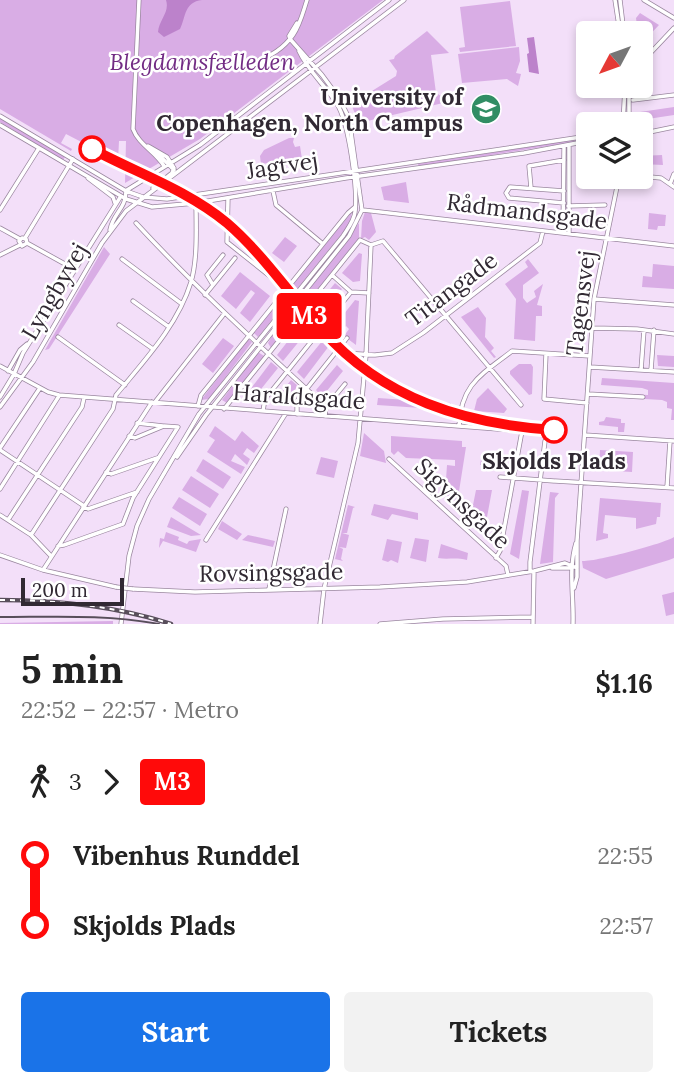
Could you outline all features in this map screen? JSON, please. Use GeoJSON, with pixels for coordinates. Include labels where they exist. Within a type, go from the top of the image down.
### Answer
{"type":"FeatureCollection","features":[{"type":"Feature","properties":{"kind":"street"},"geometry":{"type":"LineString","coordinates":[[138,0],[133,129],[142,144],[174,170],[180,171]]}},
{"type":"Feature","properties":{"kind":"street"},"geometry":{"type":"LineString","coordinates":[[135,62],[226,67],[246,65],[270,56],[290,39],[307,0]]}},
{"type":"Feature","properties":{"kind":"street","name":"Lyngbyvej"},"geometry":{"type":"LineString","coordinates":[[0,397],[72,268],[121,196],[167,164],[196,148],[388,0]]}},
{"type":"Feature","properties":{"kind":"street"},"geometry":{"type":"LineString","coordinates":[[149,192],[404,0]]}},
{"type":"Feature","properties":{"kind":"street"},"geometry":{"type":"LineString","coordinates":[[618,0],[621,21]]}},
{"type":"Feature","properties":{"kind":"street"},"geometry":{"type":"LineString","coordinates":[[644,0],[674,18]]}},
{"type":"Feature","properties":{"kind":"street"},"geometry":{"type":"LineString","coordinates":[[653,50],[674,28]]}},
{"type":"Feature","properties":{"kind":"street"},"geometry":{"type":"LineString","coordinates":[[121,624],[129,556],[137,526],[149,499],[205,407],[349,236],[362,210],[349,118],[339,98],[290,39]]}},
{"type":"Feature","properties":{"kind":"street"},"geometry":{"type":"LineString","coordinates":[[633,100],[674,95]]}},
{"type":"Feature","properties":{"kind":"street","name":"Jagtvej"},"geometry":{"type":"LineString","coordinates":[[0,116],[126,191],[143,197],[167,199],[576,143]]}},
{"type":"Feature","properties":{"kind":"street","name":"Jagtvej"},"geometry":{"type":"LineString","coordinates":[[0,125],[126,199],[152,207],[273,191],[355,175],[576,141]]}},
{"type":"Feature","properties":{"kind":"street"},"geometry":{"type":"LineString","coordinates":[[653,131],[674,127]]}},
{"type":"Feature","properties":{"kind":"street"},"geometry":{"type":"LineString","coordinates":[[142,144],[159,150],[167,164]]}},
{"type":"Feature","properties":{"kind":"street"},"geometry":{"type":"LineString","coordinates":[[563,232],[567,146]]}},
{"type":"Feature","properties":{"kind":"street"},"geometry":{"type":"LineString","coordinates":[[0,210],[38,148]]}},
{"type":"Feature","properties":{"kind":"street"},"geometry":{"type":"LineString","coordinates":[[0,255],[23,241],[73,159]]}},
{"type":"Feature","properties":{"kind":"street"},"geometry":{"type":"LineString","coordinates":[[531,188],[529,166],[567,160]]}},
{"type":"Feature","properties":{"kind":"street"},"geometry":{"type":"LineString","coordinates":[[567,160],[564,191],[569,233]]}},
{"type":"Feature","properties":{"kind":"street"},"geometry":{"type":"LineString","coordinates":[[149,192],[174,170]]}},
{"type":"Feature","properties":{"kind":"street"},"geometry":{"type":"LineString","coordinates":[[653,177],[661,178],[672,185],[674,174]]}},
{"type":"Feature","properties":{"kind":"street"},"geometry":{"type":"LineString","coordinates":[[84,175],[113,197],[115,203]]}},
{"type":"Feature","properties":{"kind":"street"},"geometry":{"type":"LineString","coordinates":[[174,460],[351,225],[355,207],[355,175]]}},
{"type":"Feature","properties":{"kind":"street"},"geometry":{"type":"LineString","coordinates":[[564,191],[510,187],[506,193],[509,198],[566,205],[605,205]]}},
{"type":"Feature","properties":{"kind":"street","name":"Tagensvej"},"geometry":{"type":"LineString","coordinates":[[572,624],[578,568],[577,541],[594,299],[616,189]]}},
{"type":"Feature","properties":{"kind":"street"},"geometry":{"type":"LineString","coordinates":[[110,232],[111,223],[124,206],[126,191]]}},
{"type":"Feature","properties":{"kind":"street"},"geometry":{"type":"LineString","coordinates":[[273,191],[276,205],[323,244]]}},
{"type":"Feature","properties":{"kind":"street","name":"Lyngbyvej"},"geometry":{"type":"LineString","coordinates":[[0,407],[33,362],[110,232],[135,203],[149,192]]}},
{"type":"Feature","properties":{"kind":"street"},"geometry":{"type":"LineString","coordinates":[[31,535],[113,409],[115,399],[169,327],[182,304],[194,267],[195,196]]}},
{"type":"Feature","properties":{"kind":"street"},"geometry":{"type":"LineString","coordinates":[[228,198],[227,242],[286,289]]}},
{"type":"Feature","properties":{"kind":"street"},"geometry":{"type":"LineString","coordinates":[[198,406],[201,396],[248,336],[355,207]]}},
{"type":"Feature","properties":{"kind":"street","name":"Rådmandsgade"},"geometry":{"type":"LineString","coordinates":[[362,210],[674,246]]}},
{"type":"Feature","properties":{"kind":"street"},"geometry":{"type":"LineString","coordinates":[[135,223],[224,314],[326,407]]}},
{"type":"Feature","properties":{"kind":"street"},"geometry":{"type":"LineString","coordinates":[[0,228],[72,268]]}},
{"type":"Feature","properties":{"kind":"street","name":"Titangade"},"geometry":{"type":"LineString","coordinates":[[366,355],[384,355],[397,351],[540,243],[544,230]]}},
{"type":"Feature","properties":{"kind":"street"},"geometry":{"type":"LineString","coordinates":[[224,409],[360,240],[371,245],[383,241],[521,405]]}},
{"type":"Feature","properties":{"kind":"street"},"geometry":{"type":"LineString","coordinates":[[320,624],[324,589],[358,443],[366,355],[371,245]]}},
{"type":"Feature","properties":{"kind":"street"},"geometry":{"type":"LineString","coordinates":[[213,285],[206,275],[223,255]]}},
{"type":"Feature","properties":{"kind":"street"},"geometry":{"type":"LineString","coordinates":[[205,295],[235,258]]}},
{"type":"Feature","properties":{"kind":"street"},"geometry":{"type":"LineString","coordinates":[[122,259],[182,304]]}},
{"type":"Feature","properties":{"kind":"street"},"geometry":{"type":"LineString","coordinates":[[332,275],[351,292],[369,293]]}},
{"type":"Feature","properties":{"kind":"street"},"geometry":{"type":"LineString","coordinates":[[263,411],[265,398],[351,292]]}},
{"type":"Feature","properties":{"kind":"street"},"geometry":{"type":"LineString","coordinates":[[594,299],[674,305]]}},
{"type":"Feature","properties":{"kind":"street"},"geometry":{"type":"LineString","coordinates":[[133,300],[169,327]]}},
{"type":"Feature","properties":{"kind":"street"},"geometry":{"type":"LineString","coordinates":[[301,313],[346,354],[366,355]]}},
{"type":"Feature","properties":{"kind":"street"},"geometry":{"type":"LineString","coordinates":[[43,570],[137,423],[224,314]]}},
{"type":"Feature","properties":{"kind":"street"},"geometry":{"type":"LineString","coordinates":[[119,325],[153,349]]}},
{"type":"Feature","properties":{"kind":"street"},"geometry":{"type":"LineString","coordinates":[[592,328],[654,330],[674,334]]}},
{"type":"Feature","properties":{"kind":"street"},"geometry":{"type":"LineString","coordinates":[[641,370],[644,330]]}},
{"type":"Feature","properties":{"kind":"street"},"geometry":{"type":"LineString","coordinates":[[651,371],[654,330]]}},
{"type":"Feature","properties":{"kind":"street"},"geometry":{"type":"LineString","coordinates":[[58,337],[125,385]]}},
{"type":"Feature","properties":{"kind":"street"},"geometry":{"type":"LineString","coordinates":[[296,414],[297,401],[347,338]]}},
{"type":"Feature","properties":{"kind":"street"},"geometry":{"type":"LineString","coordinates":[[8,371],[20,350],[29,343]]}},
{"type":"Feature","properties":{"kind":"street"},"geometry":{"type":"LineString","coordinates":[[459,426],[461,404],[466,391],[512,351],[590,356]]}},
{"type":"Feature","properties":{"kind":"street"},"geometry":{"type":"LineString","coordinates":[[546,353],[544,400],[587,403]]}},
{"type":"Feature","properties":{"kind":"street","name":"Haraldsgade"},"geometry":{"type":"LineString","coordinates":[[0,366],[59,395],[522,431],[514,479]]}},
{"type":"Feature","properties":{"kind":"street"},"geometry":{"type":"LineString","coordinates":[[590,367],[674,372]]}},
{"type":"Feature","properties":{"kind":"street"},"geometry":{"type":"LineString","coordinates":[[325,416],[326,407],[345,384]]}},
{"type":"Feature","properties":{"kind":"street"},"geometry":{"type":"LineString","coordinates":[[40,388],[0,448],[88,509],[137,492]]}},
{"type":"Feature","properties":{"kind":"street"},"geometry":{"type":"LineString","coordinates":[[588,394],[643,397]]}},
{"type":"Feature","properties":{"kind":"street"},"geometry":{"type":"LineString","coordinates":[[0,489],[59,395]]}},
{"type":"Feature","properties":{"kind":"street"},"geometry":{"type":"LineString","coordinates":[[8,520],[82,407],[84,397]]}},
{"type":"Feature","properties":{"kind":"street"},"geometry":{"type":"LineString","coordinates":[[206,540],[286,413]]}},
{"type":"Feature","properties":{"kind":"street"},"geometry":{"type":"LineString","coordinates":[[58,546],[123,524],[137,492],[178,427],[137,423]]}},
{"type":"Feature","properties":{"kind":"street"},"geometry":{"type":"LineString","coordinates":[[129,436],[135,438],[164,426]]}},
{"type":"Feature","properties":{"kind":"street"},"geometry":{"type":"LineString","coordinates":[[585,435],[672,441],[667,487]]}},
{"type":"Feature","properties":{"kind":"street"},"geometry":{"type":"LineString","coordinates":[[533,624],[530,562],[545,441]]}},
{"type":"Feature","properties":{"kind":"street"},"geometry":{"type":"LineString","coordinates":[[106,472],[111,474],[158,457]]}},
{"type":"Feature","properties":{"kind":"street","name":"Sigynsgade"},"geometry":{"type":"LineString","coordinates":[[390,459],[506,566],[508,576]]}},
{"type":"Feature","properties":{"kind":"street"},"geometry":{"type":"LineString","coordinates":[[499,477],[674,488]]}},
{"type":"Feature","properties":{"kind":"street"},"geometry":{"type":"LineString","coordinates":[[496,558],[500,551],[514,479]]}},
{"type":"Feature","properties":{"kind":"street"},"geometry":{"type":"LineString","coordinates":[[269,589],[286,509]]}},
{"type":"Feature","properties":{"kind":"street"},"geometry":{"type":"LineString","coordinates":[[0,515],[31,535],[51,556]]}},
{"type":"Feature","properties":{"kind":"street","name":"Tagensvej"},"geometry":{"type":"LineString","coordinates":[[574,588],[571,566],[577,541]]}},
{"type":"Feature","properties":{"kind":"street","name":"Rovsingsgade"},"geometry":{"type":"LineString","coordinates":[[0,555],[43,570],[116,587],[180,592],[467,582],[547,568],[578,568]]}},
{"type":"Feature","properties":{"kind":"street"},"geometry":{"type":"LineString","coordinates":[[380,624],[533,617]]}},
{"type":"Feature","properties":{"kind":"green space","name":"Blegdamsfælleden"},"geometry":{"type":"Polygon","coordinates":[[[0,0],[383,0],[200,139],[125,183],[126,141],[119,141],[118,161],[66,134],[61,143],[72,149],[71,151],[0,109],[0,0]]]}},
{"type":"Feature","properties":{"kind":"green space"},"geometry":{"type":"Polygon","coordinates":[[[510,1],[516,46],[460,52],[459,48],[465,47],[460,7],[510,1]]]}},
{"type":"Feature","properties":{"kind":"green space"},"geometry":{"type":"Polygon","coordinates":[[[640,13],[653,21],[636,21],[640,13]]]}},
{"type":"Feature","properties":{"kind":"green space"},"geometry":{"type":"Polygon","coordinates":[[[427,31],[449,53],[431,55],[436,93],[443,97],[443,103],[359,123],[351,104],[396,76],[397,71],[389,60],[394,59],[427,31]]]}},
{"type":"Feature","properties":{"kind":"green space"},"geometry":{"type":"Polygon","coordinates":[[[519,47],[520,61],[516,73],[521,74],[518,86],[507,79],[462,83],[458,54],[519,47]]]}},
{"type":"Feature","properties":{"kind":"green space"},"geometry":{"type":"Polygon","coordinates":[[[674,107],[674,115],[653,118],[653,112],[640,112],[674,107]]]}},
{"type":"Feature","properties":{"kind":"green space"},"geometry":{"type":"Polygon","coordinates":[[[0,118],[65,157],[63,160],[0,122],[0,118]]]}},
{"type":"Feature","properties":{"kind":"green space"},"geometry":{"type":"Polygon","coordinates":[[[294,138],[295,147],[300,146],[302,159],[261,164],[260,156],[264,150],[294,138]]]}},
{"type":"Feature","properties":{"kind":"green space"},"geometry":{"type":"Polygon","coordinates":[[[573,140],[576,140],[419,167],[418,164],[573,140]]]}},
{"type":"Feature","properties":{"kind":"green space"},"geometry":{"type":"Polygon","coordinates":[[[653,155],[662,155],[663,165],[653,165],[653,155]]]}},
{"type":"Feature","properties":{"kind":"green space"},"geometry":{"type":"Polygon","coordinates":[[[406,182],[409,203],[384,200],[381,187],[406,182]]]}},
{"type":"Feature","properties":{"kind":"green space"},"geometry":{"type":"Polygon","coordinates":[[[352,212],[345,230],[258,337],[253,332],[352,212]]]}},
{"type":"Feature","properties":{"kind":"green space"},"geometry":{"type":"Polygon","coordinates":[[[365,212],[371,213],[376,232],[369,240],[365,237],[361,239],[365,212]]]}},
{"type":"Feature","properties":{"kind":"green space"},"geometry":{"type":"Polygon","coordinates":[[[649,213],[666,215],[665,226],[658,226],[657,230],[648,229],[649,213]]]}},
{"type":"Feature","properties":{"kind":"green space"},"geometry":{"type":"Polygon","coordinates":[[[359,223],[359,238],[271,348],[268,343],[277,327],[359,223]]]}},
{"type":"Feature","properties":{"kind":"green space"},"geometry":{"type":"Polygon","coordinates":[[[285,237],[297,246],[284,262],[272,253],[285,237]]]}},
{"type":"Feature","properties":{"kind":"green space"},"geometry":{"type":"Polygon","coordinates":[[[104,247],[110,254],[49,349],[45,350],[104,247]]]}},
{"type":"Feature","properties":{"kind":"green space"},"geometry":{"type":"Polygon","coordinates":[[[359,253],[362,254],[360,281],[353,282],[342,273],[359,253]]]}},
{"type":"Feature","properties":{"kind":"green space"},"geometry":{"type":"Polygon","coordinates":[[[528,259],[539,273],[523,285],[523,298],[527,303],[536,297],[534,291],[543,284],[537,305],[542,306],[542,316],[536,316],[535,341],[514,339],[516,299],[505,284],[528,267],[525,262],[528,259]]]}},
{"type":"Feature","properties":{"kind":"green space"},"geometry":{"type":"Polygon","coordinates":[[[653,264],[674,266],[674,289],[642,287],[643,276],[652,277],[653,264]]]}},
{"type":"Feature","properties":{"kind":"green space"},"geometry":{"type":"Polygon","coordinates":[[[240,272],[270,296],[250,322],[240,313],[255,293],[251,290],[236,309],[221,296],[240,272]]]}},
{"type":"Feature","properties":{"kind":"green space"},"geometry":{"type":"Polygon","coordinates":[[[335,283],[342,289],[316,321],[309,315],[335,283]]]}},
{"type":"Feature","properties":{"kind":"green space"},"geometry":{"type":"Polygon","coordinates":[[[355,300],[359,301],[356,345],[344,336],[349,329],[346,326],[335,339],[329,333],[355,300]]]}},
{"type":"Feature","properties":{"kind":"green space"},"geometry":{"type":"Polygon","coordinates":[[[478,307],[486,318],[485,337],[494,348],[491,351],[496,357],[494,358],[461,317],[478,307]]]}},
{"type":"Feature","properties":{"kind":"green space"},"geometry":{"type":"Polygon","coordinates":[[[303,322],[310,328],[283,361],[277,355],[303,322]]]}},
{"type":"Feature","properties":{"kind":"green space"},"geometry":{"type":"Polygon","coordinates":[[[223,338],[234,346],[213,373],[202,364],[223,338]]]}},
{"type":"Feature","properties":{"kind":"green space"},"geometry":{"type":"Polygon","coordinates":[[[248,339],[252,342],[209,399],[201,400],[248,339]]]}},
{"type":"Feature","properties":{"kind":"green space"},"geometry":{"type":"Polygon","coordinates":[[[323,340],[329,346],[304,379],[297,372],[323,340]]]}},
{"type":"Feature","properties":{"kind":"green space"},"geometry":{"type":"Polygon","coordinates":[[[258,352],[264,356],[227,403],[222,400],[258,352]]]}},
{"type":"Feature","properties":{"kind":"green space"},"geometry":{"type":"Polygon","coordinates":[[[657,355],[674,356],[674,367],[658,366],[657,355]]]}},
{"type":"Feature","properties":{"kind":"green space"},"geometry":{"type":"Polygon","coordinates":[[[271,362],[278,368],[253,399],[243,399],[271,362]]]}},
{"type":"Feature","properties":{"kind":"green space"},"geometry":{"type":"Polygon","coordinates":[[[519,364],[531,364],[533,367],[532,394],[529,395],[510,374],[519,364]]]}},
{"type":"Feature","properties":{"kind":"green space"},"geometry":{"type":"Polygon","coordinates":[[[337,365],[343,371],[322,397],[316,390],[337,365]]]}},
{"type":"Feature","properties":{"kind":"green space"},"geometry":{"type":"Polygon","coordinates":[[[602,378],[674,383],[674,420],[671,420],[672,409],[667,408],[667,402],[662,400],[592,396],[593,392],[648,395],[648,390],[642,388],[601,385],[602,378]]]}},
{"type":"Feature","properties":{"kind":"green space"},"geometry":{"type":"Polygon","coordinates":[[[291,380],[298,386],[289,396],[293,402],[274,401],[291,380]]]}},
{"type":"Feature","properties":{"kind":"green space"},"geometry":{"type":"Polygon","coordinates":[[[488,388],[507,409],[504,413],[474,411],[477,399],[488,388]]]}},
{"type":"Feature","properties":{"kind":"green space"},"geometry":{"type":"Polygon","coordinates":[[[378,398],[451,403],[451,410],[377,405],[378,398]]]}},
{"type":"Feature","properties":{"kind":"green space"},"geometry":{"type":"Polygon","coordinates":[[[606,417],[621,419],[621,423],[625,423],[624,432],[618,432],[618,427],[599,425],[606,417]]]}},
{"type":"Feature","properties":{"kind":"green space"},"geometry":{"type":"Polygon","coordinates":[[[215,426],[235,441],[242,431],[259,446],[254,453],[247,448],[243,454],[250,459],[247,465],[235,454],[231,461],[245,467],[241,474],[207,452],[215,440],[209,436],[215,426]]]}},
{"type":"Feature","properties":{"kind":"green space"},"geometry":{"type":"Polygon","coordinates":[[[364,433],[384,451],[386,463],[360,456],[364,433]]]}},
{"type":"Feature","properties":{"kind":"green space"},"geometry":{"type":"Polygon","coordinates":[[[391,436],[462,441],[462,447],[466,447],[457,504],[445,494],[447,465],[455,466],[455,460],[406,458],[398,451],[394,455],[391,452],[391,436]]]}},
{"type":"Feature","properties":{"kind":"green space"},"geometry":{"type":"Polygon","coordinates":[[[600,450],[633,452],[632,472],[599,470],[600,450]]]}},
{"type":"Feature","properties":{"kind":"green space"},"geometry":{"type":"Polygon","coordinates":[[[482,454],[505,458],[503,466],[480,465],[482,454]]]}},
{"type":"Feature","properties":{"kind":"green space"},"geometry":{"type":"Polygon","coordinates":[[[321,457],[338,461],[334,478],[316,474],[321,457]]]}},
{"type":"Feature","properties":{"kind":"green space"},"geometry":{"type":"Polygon","coordinates":[[[203,459],[231,477],[223,489],[196,471],[203,459]]]}},
{"type":"Feature","properties":{"kind":"green space"},"geometry":{"type":"Polygon","coordinates":[[[191,476],[219,494],[210,508],[182,490],[191,476]]]}},
{"type":"Feature","properties":{"kind":"green space"},"geometry":{"type":"Polygon","coordinates":[[[476,490],[492,490],[485,528],[471,515],[476,490]]]}},
{"type":"Feature","properties":{"kind":"green space"},"geometry":{"type":"Polygon","coordinates":[[[522,490],[529,491],[519,559],[510,554],[522,490]]]}},
{"type":"Feature","properties":{"kind":"green space"},"geometry":{"type":"Polygon","coordinates":[[[550,492],[559,493],[555,498],[553,562],[540,564],[550,492]]]}},
{"type":"Feature","properties":{"kind":"green space"},"geometry":{"type":"Polygon","coordinates":[[[179,497],[207,514],[200,526],[172,508],[179,497]]]}},
{"type":"Feature","properties":{"kind":"green space"},"geometry":{"type":"Polygon","coordinates":[[[600,498],[661,503],[660,517],[657,517],[656,524],[636,529],[636,518],[605,515],[603,533],[608,534],[608,538],[596,541],[600,498]]]}},
{"type":"Feature","properties":{"kind":"green space"},"geometry":{"type":"Polygon","coordinates":[[[374,504],[418,513],[418,520],[392,514],[388,520],[371,515],[374,504]]]}},
{"type":"Feature","properties":{"kind":"green space"},"geometry":{"type":"Polygon","coordinates":[[[348,505],[355,507],[347,533],[342,533],[349,535],[346,548],[339,547],[343,549],[343,561],[335,559],[348,505]]]}},
{"type":"Feature","properties":{"kind":"green space"},"geometry":{"type":"Polygon","coordinates":[[[171,517],[201,535],[191,536],[167,527],[171,517]]]}},
{"type":"Feature","properties":{"kind":"green space"},"geometry":{"type":"Polygon","coordinates":[[[222,521],[242,534],[237,540],[218,529],[222,521]]]}},
{"type":"Feature","properties":{"kind":"green space"},"geometry":{"type":"Polygon","coordinates":[[[166,532],[179,537],[178,540],[187,544],[189,541],[201,539],[196,552],[163,541],[159,548],[160,538],[164,539],[166,532]]]}},
{"type":"Feature","properties":{"kind":"green space"},"geometry":{"type":"Polygon","coordinates":[[[248,535],[275,541],[273,547],[242,540],[248,535]]]}},
{"type":"Feature","properties":{"kind":"green space"},"geometry":{"type":"Polygon","coordinates":[[[674,537],[674,558],[669,560],[606,579],[583,568],[582,561],[629,552],[674,537]]]}},
{"type":"Feature","properties":{"kind":"green space"},"geometry":{"type":"Polygon","coordinates":[[[415,538],[429,540],[426,562],[410,558],[415,538]]]}},
{"type":"Feature","properties":{"kind":"green space"},"geometry":{"type":"Polygon","coordinates":[[[387,539],[402,542],[398,563],[382,560],[387,539]]]}},
{"type":"Feature","properties":{"kind":"green space"},"geometry":{"type":"Polygon","coordinates":[[[441,544],[468,553],[467,560],[438,558],[441,544]]]}},
{"type":"Feature","properties":{"kind":"green space"},"geometry":{"type":"Polygon","coordinates":[[[674,592],[674,614],[666,616],[662,595],[674,592]]]}},
{"type":"Feature","properties":{"kind":"green space"},"geometry":{"type":"Polygon","coordinates":[[[113,621],[113,624],[0,624],[0,623],[113,621]]]}},
{"type":"Feature","properties":{"kind":"shaded area"},"geometry":{"type":"Polygon","coordinates":[[[166,0],[202,0],[189,7],[180,29],[164,37],[158,32],[167,8],[166,0]]]}},
{"type":"Feature","properties":{"kind":"shaded area"},"geometry":{"type":"Polygon","coordinates":[[[534,37],[539,74],[529,72],[527,38],[534,37]]]}},
{"type":"Feature","properties":{"kind":"tram line"},"geometry":{"type":"LineString","coordinates":[[0,617],[99,617],[159,624]]}},
{"type":"Feature","properties":{"kind":"railway"},"geometry":{"type":"LineString","coordinates":[[0,600],[87,605],[171,624]]}},
{"type":"Feature","properties":{"kind":"metro line","name":"M3"},"geometry":{"type":"LineString","coordinates":[[92,149],[185,195],[225,222],[259,255],[324,333],[346,354],[396,389],[451,413],[480,421],[554,430]]}},
{"type":"Feature","properties":{"kind":"place","name":"University of Copenhagen, North Campus"},"geometry":{"type":"Point","coordinates":[486,109]}},
{"type":"Feature","properties":{"kind":"place","name":"Skjolds Plads"},"geometry":{"type":"Point","coordinates":[554,430]}}]}
